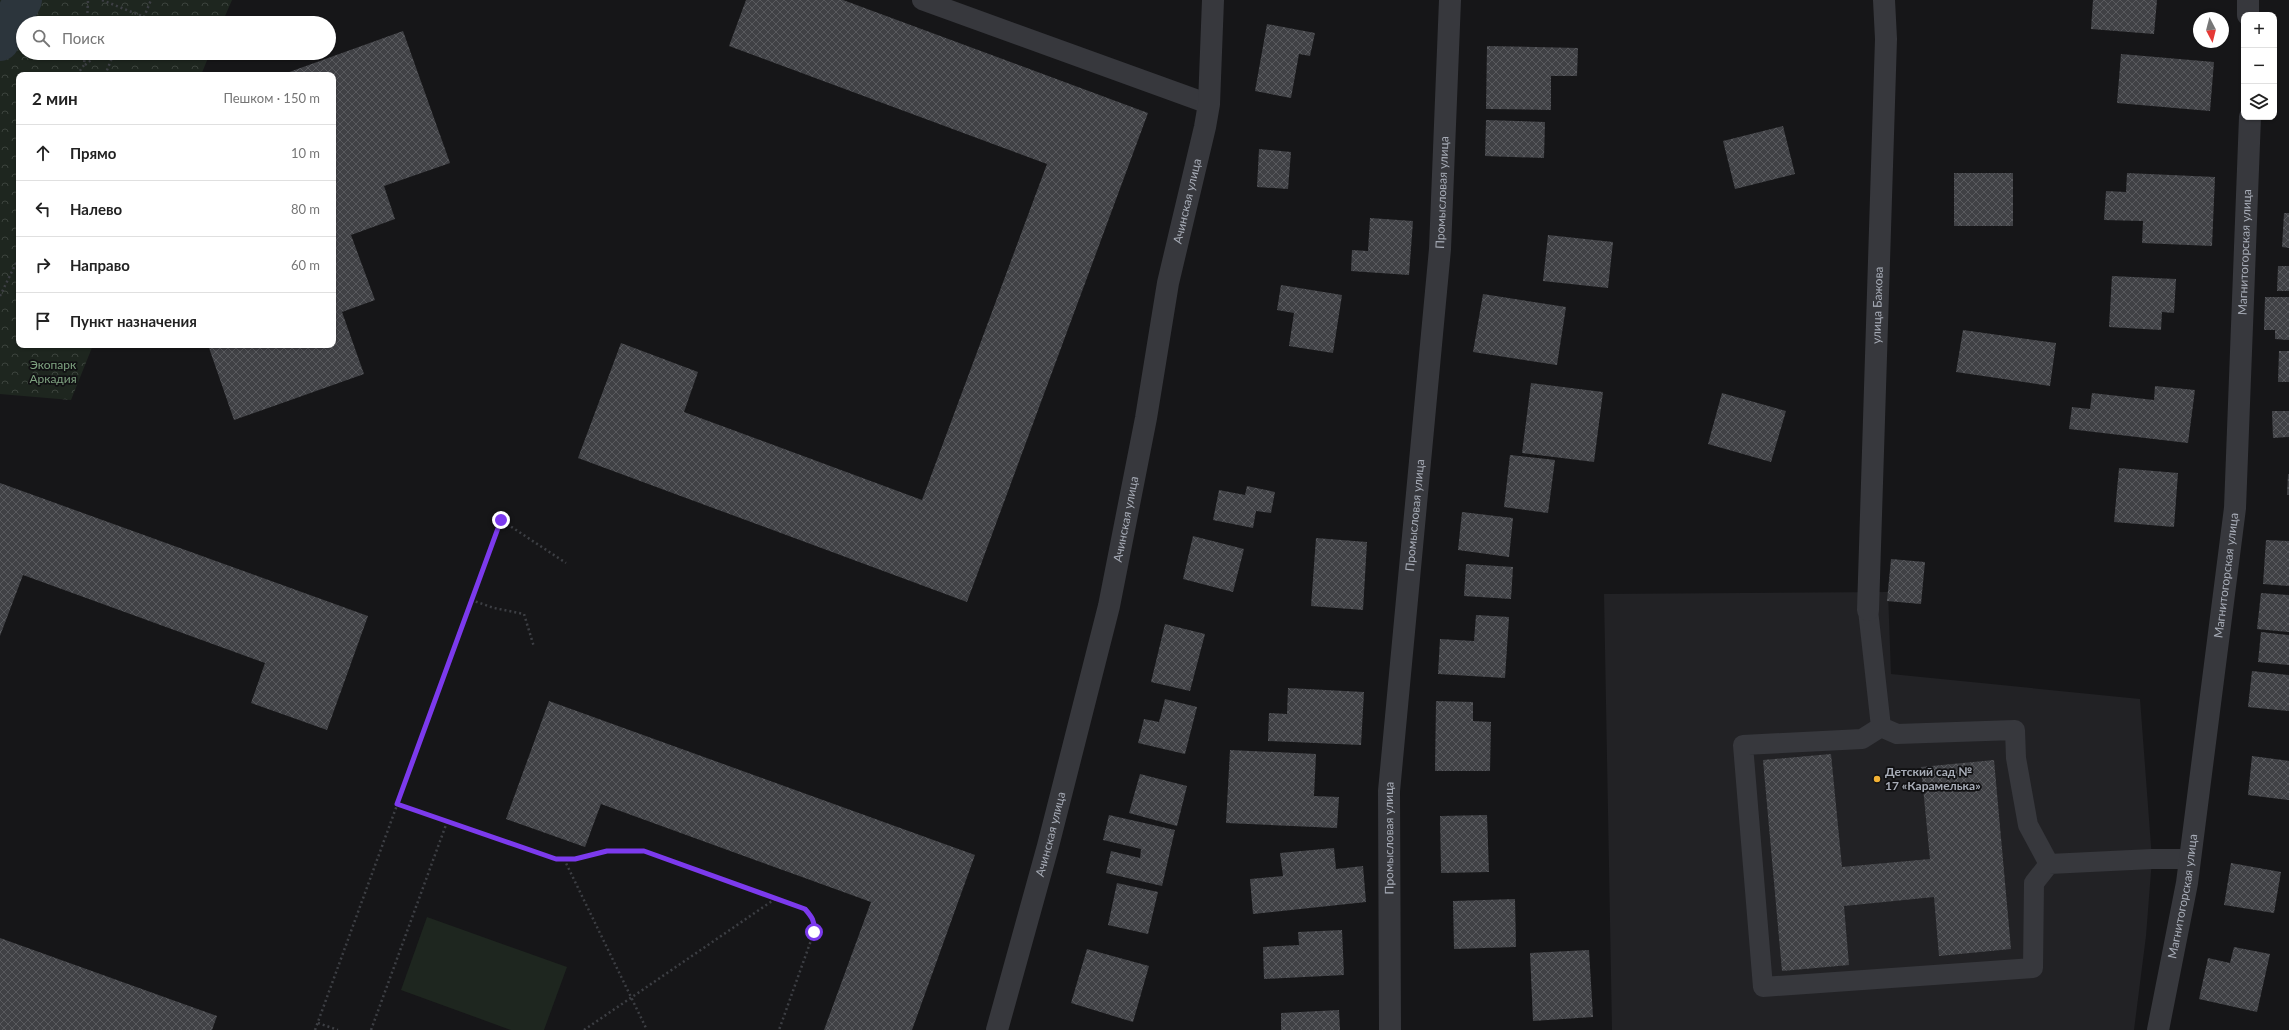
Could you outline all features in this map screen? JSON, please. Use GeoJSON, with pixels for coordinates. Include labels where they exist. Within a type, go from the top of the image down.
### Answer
{"type":"FeatureCollection","features":[{"type":"Feature","properties":{"kind":"street","name":"Ачинская улица"},"geometry":{"type":"LineString","coordinates":[[996,1030],[1048,846],[1109,606],[1146,418],[1168,283],[1205,127],[1209,104],[1213,0]]}},
{"type":"Feature","properties":{"kind":"street","name":"Промысловая улица"},"geometry":{"type":"LineString","coordinates":[[1390,1030],[1389,791],[1440,249],[1450,0]]}},
{"type":"Feature","properties":{"kind":"street","name":"улица Бажова"},"geometry":{"type":"LineString","coordinates":[[1868,610],[1886,38],[1884,0]]}},
{"type":"Feature","properties":{"kind":"street"},"geometry":{"type":"LineString","coordinates":[[2248,0],[2248,12]]}},
{"type":"Feature","properties":{"kind":"street","name":"Магнитогорская улица"},"geometry":{"type":"LineString","coordinates":[[2158,1030],[2190,859],[2236,508],[2250,120]]}},
{"type":"Feature","properties":{"kind":"lane"},"geometry":{"type":"LineString","coordinates":[[922,0],[1209,104]]}},
{"type":"Feature","properties":{"kind":"lane"},"geometry":{"type":"LineString","coordinates":[[1868,610],[1881,727]]}},
{"type":"Feature","properties":{"kind":"lane"},"geometry":{"type":"LineString","coordinates":[[1881,727],[1897,734],[2014,730],[2016,758],[2028,825],[2049,864]]}},
{"type":"Feature","properties":{"kind":"lane"},"geometry":{"type":"LineString","coordinates":[[1881,727],[1862,739],[1743,745],[1763,987],[2033,968],[2034,883],[2049,864],[2152,859],[2190,859]]}},
{"type":"Feature","properties":{"kind":"path"},"geometry":{"type":"LineString","coordinates":[[87,16],[88,0]]}},
{"type":"Feature","properties":{"kind":"path"},"geometry":{"type":"LineString","coordinates":[[102,0],[139,16]]}},
{"type":"Feature","properties":{"kind":"path"},"geometry":{"type":"LineString","coordinates":[[145,16],[151,0]]}},
{"type":"Feature","properties":{"kind":"path"},"geometry":{"type":"LineString","coordinates":[[84,60],[84,65]]}},
{"type":"Feature","properties":{"kind":"path"},"geometry":{"type":"LineString","coordinates":[[79,72],[84,65],[91,60]]}},
{"type":"Feature","properties":{"kind":"path"},"geometry":{"type":"LineString","coordinates":[[107,72],[111,60]]}},
{"type":"Feature","properties":{"kind":"path"},"geometry":{"type":"LineString","coordinates":[[0,296],[16,263]]}},
{"type":"Feature","properties":{"kind":"path"},"geometry":{"type":"LineString","coordinates":[[315,1030],[501,520],[566,563]]}},
{"type":"Feature","properties":{"kind":"path"},"geometry":{"type":"LineString","coordinates":[[471,600],[494,608],[524,614],[534,647]]}},
{"type":"Feature","properties":{"kind":"path"},"geometry":{"type":"LineString","coordinates":[[397,804],[545,857],[564,860],[607,851],[644,851],[805,909],[812,916],[815,924],[814,932],[779,1030]]}},
{"type":"Feature","properties":{"kind":"path"},"geometry":{"type":"LineString","coordinates":[[371,1030],[447,822]]}},
{"type":"Feature","properties":{"kind":"path"},"geometry":{"type":"LineString","coordinates":[[564,860],[647,1030]]}},
{"type":"Feature","properties":{"kind":"path"},"geometry":{"type":"LineString","coordinates":[[584,1030],[775,898]]}},
{"type":"Feature","properties":{"kind":"path"},"geometry":{"type":"LineString","coordinates":[[318,1022],[338,1030]]}},
{"type":"Feature","properties":{"kind":"shaded area","name":"Детский сад № 17 «Карамелька»"},"geometry":{"type":"Polygon","coordinates":[[[1888,592],[1891,674],[2140,699],[2152,859],[2146,936],[2134,1030],[1612,1030],[1604,594],[1888,592]]]}},
{"type":"Feature","properties":{"kind":"green space","name":"Экопарк Аркадия"},"geometry":{"type":"Polygon","coordinates":[[[0,0],[232,0],[225,16],[16,16],[16,60],[207,60],[202,72],[16,72],[16,348],[92,348],[71,400],[0,394],[0,0]]]}},
{"type":"Feature","properties":{"kind":"green space"},"geometry":{"type":"Polygon","coordinates":[[[427,917],[567,967],[544,1030],[511,1030],[401,990],[427,917]]]}},
{"type":"Feature","properties":{"kind":"building"},"geometry":{"type":"Polygon","coordinates":[[[746,0],[843,0],[1148,113],[967,602],[578,458],[621,343],[698,372],[684,412],[922,500],[1047,164],[729,46],[746,0]]]}},
{"type":"Feature","properties":{"kind":"building"},"geometry":{"type":"Polygon","coordinates":[[[2093,0],[2157,0],[2154,34],[2091,29],[2093,0]]]}},
{"type":"Feature","properties":{"kind":"building"},"geometry":{"type":"Polygon","coordinates":[[[1267,24],[1315,33],[1310,56],[1299,54],[1291,98],[1255,91],[1267,24]]]}},
{"type":"Feature","properties":{"kind":"building"},"geometry":{"type":"Polygon","coordinates":[[[403,31],[450,163],[384,186],[395,219],[351,235],[375,300],[342,312],[364,374],[234,420],[209,348],[336,348],[336,72],[289,72],[323,60],[336,60],[336,55],[403,31]]]}},
{"type":"Feature","properties":{"kind":"building"},"geometry":{"type":"Polygon","coordinates":[[[1487,46],[1578,48],[1577,76],[1551,76],[1551,110],[1486,109],[1487,46]]]}},
{"type":"Feature","properties":{"kind":"building"},"geometry":{"type":"Polygon","coordinates":[[[2121,54],[2214,62],[2210,111],[2117,103],[2121,54]]]}},
{"type":"Feature","properties":{"kind":"building"},"geometry":{"type":"Polygon","coordinates":[[[1486,120],[1545,122],[1544,158],[1485,156],[1486,120]]]}},
{"type":"Feature","properties":{"kind":"building"},"geometry":{"type":"Polygon","coordinates":[[[1783,126],[1795,174],[1735,189],[1723,141],[1783,126]]]}},
{"type":"Feature","properties":{"kind":"building"},"geometry":{"type":"Polygon","coordinates":[[[1259,149],[1291,152],[1288,189],[1257,187],[1259,149]]]}},
{"type":"Feature","properties":{"kind":"building"},"geometry":{"type":"Polygon","coordinates":[[[1954,173],[2013,173],[2013,226],[1954,226],[1954,173]]]}},
{"type":"Feature","properties":{"kind":"building"},"geometry":{"type":"Polygon","coordinates":[[[2127,173],[2215,177],[2212,246],[2142,243],[2143,221],[2104,220],[2106,191],[2126,192],[2127,173]]]}},
{"type":"Feature","properties":{"kind":"building"},"geometry":{"type":"Polygon","coordinates":[[[2284,213],[2289,213],[2289,248],[2282,247],[2284,213]]]}},
{"type":"Feature","properties":{"kind":"building"},"geometry":{"type":"Polygon","coordinates":[[[1370,218],[1413,221],[1409,275],[1351,271],[1352,250],[1368,251],[1370,218]]]}},
{"type":"Feature","properties":{"kind":"building"},"geometry":{"type":"Polygon","coordinates":[[[1548,235],[1613,242],[1608,288],[1543,281],[1548,235]]]}},
{"type":"Feature","properties":{"kind":"building"},"geometry":{"type":"Polygon","coordinates":[[[2278,266],[2289,266],[2289,291],[2277,291],[2278,266]]]}},
{"type":"Feature","properties":{"kind":"building"},"geometry":{"type":"Polygon","coordinates":[[[2112,276],[2176,279],[2174,313],[2162,312],[2161,330],[2109,327],[2112,276]]]}},
{"type":"Feature","properties":{"kind":"building"},"geometry":{"type":"Polygon","coordinates":[[[1281,285],[1342,295],[1333,353],[1289,346],[1294,313],[1277,310],[1281,285]]]}},
{"type":"Feature","properties":{"kind":"building"},"geometry":{"type":"Polygon","coordinates":[[[1483,294],[1566,307],[1557,365],[1473,352],[1483,294]]]}},
{"type":"Feature","properties":{"kind":"building"},"geometry":{"type":"Polygon","coordinates":[[[2265,297],[2289,297],[2289,340],[2275,339],[2275,330],[2264,330],[2265,297]]]}},
{"type":"Feature","properties":{"kind":"building"},"geometry":{"type":"Polygon","coordinates":[[[1963,330],[2056,343],[2050,386],[1956,372],[1963,330]]]}},
{"type":"Feature","properties":{"kind":"building"},"geometry":{"type":"Polygon","coordinates":[[[2279,351],[2289,351],[2289,382],[2278,382],[2279,351]]]}},
{"type":"Feature","properties":{"kind":"building"},"geometry":{"type":"Polygon","coordinates":[[[1531,383],[1603,392],[1594,462],[1522,453],[1531,383]]]}},
{"type":"Feature","properties":{"kind":"building"},"geometry":{"type":"Polygon","coordinates":[[[2155,386],[2195,390],[2188,443],[2069,429],[2072,407],[2090,409],[2092,393],[2154,400],[2155,386]]]}},
{"type":"Feature","properties":{"kind":"building"},"geometry":{"type":"Polygon","coordinates":[[[1722,393],[1786,411],[1771,462],[1708,444],[1722,393]]]}},
{"type":"Feature","properties":{"kind":"building"},"geometry":{"type":"Polygon","coordinates":[[[2272,411],[2289,411],[2289,437],[2273,438],[2272,411]]]}},
{"type":"Feature","properties":{"kind":"building"},"geometry":{"type":"Polygon","coordinates":[[[1510,455],[1555,460],[1548,513],[1504,507],[1510,455]]]}},
{"type":"Feature","properties":{"kind":"building"},"geometry":{"type":"Polygon","coordinates":[[[2119,468],[2178,473],[2174,527],[2114,522],[2119,468]]]}},
{"type":"Feature","properties":{"kind":"building"},"geometry":{"type":"Polygon","coordinates":[[[2288,474],[2289,495],[2287,495],[2288,474]]]}},
{"type":"Feature","properties":{"kind":"building"},"geometry":{"type":"Polygon","coordinates":[[[0,483],[368,616],[327,730],[251,703],[265,663],[23,575],[0,636],[0,483]]]}},
{"type":"Feature","properties":{"kind":"building"},"geometry":{"type":"Polygon","coordinates":[[[1247,486],[1275,492],[1271,513],[1256,511],[1253,528],[1213,520],[1219,490],[1245,495],[1247,486]]]}},
{"type":"Feature","properties":{"kind":"building"},"geometry":{"type":"Polygon","coordinates":[[[1462,512],[1513,518],[1509,557],[1458,550],[1462,512]]]}},
{"type":"Feature","properties":{"kind":"building"},"geometry":{"type":"Polygon","coordinates":[[[1193,536],[1244,549],[1233,592],[1183,579],[1193,536]]]}},
{"type":"Feature","properties":{"kind":"building"},"geometry":{"type":"Polygon","coordinates":[[[1316,538],[1367,542],[1363,610],[1311,606],[1316,538]]]}},
{"type":"Feature","properties":{"kind":"building"},"geometry":{"type":"Polygon","coordinates":[[[2266,540],[2289,541],[2289,586],[2263,584],[2266,540]]]}},
{"type":"Feature","properties":{"kind":"building"},"geometry":{"type":"Polygon","coordinates":[[[1891,559],[1925,562],[1921,604],[1887,601],[1891,559]]]}},
{"type":"Feature","properties":{"kind":"building"},"geometry":{"type":"Polygon","coordinates":[[[1466,564],[1513,567],[1511,599],[1464,596],[1466,564]]]}},
{"type":"Feature","properties":{"kind":"building"},"geometry":{"type":"Polygon","coordinates":[[[2261,593],[2289,595],[2289,632],[2257,629],[2261,593]]]}},
{"type":"Feature","properties":{"kind":"building"},"geometry":{"type":"Polygon","coordinates":[[[1476,615],[1509,617],[1505,678],[1438,674],[1440,639],[1474,641],[1476,615]]]}},
{"type":"Feature","properties":{"kind":"building"},"geometry":{"type":"Polygon","coordinates":[[[1165,624],[1205,634],[1190,691],[1151,682],[1165,624]]]}},
{"type":"Feature","properties":{"kind":"building"},"geometry":{"type":"Polygon","coordinates":[[[2261,632],[2289,635],[2289,665],[2258,662],[2261,632]]]}},
{"type":"Feature","properties":{"kind":"building"},"geometry":{"type":"Polygon","coordinates":[[[2252,671],[2289,675],[2289,711],[2248,707],[2252,671]]]}},
{"type":"Feature","properties":{"kind":"building"},"geometry":{"type":"Polygon","coordinates":[[[1288,688],[1364,692],[1361,745],[1268,741],[1269,713],[1287,714],[1288,688]]]}},
{"type":"Feature","properties":{"kind":"building"},"geometry":{"type":"Polygon","coordinates":[[[1165,699],[1197,707],[1185,754],[1138,743],[1144,719],[1159,722],[1165,699]]]}},
{"type":"Feature","properties":{"kind":"building"},"geometry":{"type":"Polygon","coordinates":[[[549,701],[975,855],[912,1030],[824,1030],[871,902],[601,804],[585,847],[506,819],[549,701]]]}},
{"type":"Feature","properties":{"kind":"building"},"geometry":{"type":"Polygon","coordinates":[[[1436,701],[1473,702],[1473,721],[1491,722],[1490,771],[1435,771],[1436,701]]]}},
{"type":"Feature","properties":{"kind":"building"},"geometry":{"type":"Polygon","coordinates":[[[1230,750],[1316,754],[1314,796],[1339,797],[1337,828],[1226,823],[1230,750]]]}},
{"type":"Feature","properties":{"kind":"building"},"geometry":{"type":"Polygon","coordinates":[[[1831,754],[1842,867],[1930,859],[1921,767],[1994,760],[2011,949],[1939,956],[1934,897],[1844,906],[1849,965],[1782,971],[1763,760],[1831,754]]]}},
{"type":"Feature","properties":{"kind":"building"},"geometry":{"type":"Polygon","coordinates":[[[2252,756],[2289,761],[2289,800],[2248,795],[2252,756]]]}},
{"type":"Feature","properties":{"kind":"building"},"geometry":{"type":"Polygon","coordinates":[[[1140,774],[1187,786],[1177,826],[1129,813],[1140,774]]]}},
{"type":"Feature","properties":{"kind":"building"},"geometry":{"type":"Polygon","coordinates":[[[1109,815],[1175,830],[1162,886],[1106,873],[1111,851],[1140,858],[1141,849],[1103,840],[1109,815]]]}},
{"type":"Feature","properties":{"kind":"building"},"geometry":{"type":"Polygon","coordinates":[[[1487,815],[1489,872],[1441,873],[1440,816],[1487,815]]]}},
{"type":"Feature","properties":{"kind":"building"},"geometry":{"type":"Polygon","coordinates":[[[1334,848],[1336,869],[1363,866],[1366,902],[1253,914],[1250,879],[1283,876],[1280,853],[1334,848]]]}},
{"type":"Feature","properties":{"kind":"building"},"geometry":{"type":"Polygon","coordinates":[[[2231,863],[2281,872],[2274,913],[2224,905],[2231,863]]]}},
{"type":"Feature","properties":{"kind":"building"},"geometry":{"type":"Polygon","coordinates":[[[1117,883],[1158,892],[1148,934],[1108,925],[1117,883]]]}},
{"type":"Feature","properties":{"kind":"building"},"geometry":{"type":"Polygon","coordinates":[[[1515,899],[1516,947],[1454,949],[1453,901],[1515,899]]]}},
{"type":"Feature","properties":{"kind":"building"},"geometry":{"type":"Polygon","coordinates":[[[1342,930],[1344,975],[1264,979],[1263,947],[1299,945],[1298,932],[1342,930]]]}},
{"type":"Feature","properties":{"kind":"building"},"geometry":{"type":"Polygon","coordinates":[[[0,938],[217,1016],[212,1030],[0,1030],[0,938]]]}},
{"type":"Feature","properties":{"kind":"building"},"geometry":{"type":"Polygon","coordinates":[[[2234,947],[2270,954],[2257,1012],[2199,999],[2208,958],[2230,963],[2234,947]]]}},
{"type":"Feature","properties":{"kind":"building"},"geometry":{"type":"Polygon","coordinates":[[[1087,949],[1149,966],[1133,1022],[1071,1003],[1087,949]]]}},
{"type":"Feature","properties":{"kind":"building"},"geometry":{"type":"Polygon","coordinates":[[[1589,950],[1593,1017],[1533,1021],[1530,953],[1589,950]]]}},
{"type":"Feature","properties":{"kind":"building"},"geometry":{"type":"Polygon","coordinates":[[[1339,1010],[1340,1030],[1281,1030],[1281,1013],[1339,1010]]]}},
{"type":"Feature","properties":{"kind":"waterway"},"geometry":{"type":"LineString","coordinates":[[0,42],[23,0]]}},
{"type":"Feature","properties":{"kind":"place","name":"Детский сад № 17 «Карамелька»"},"geometry":{"type":"Point","coordinates":[1877,779]}},
{"type":"Feature","properties":{"kind":"route"},"geometry":{"type":"LineString","coordinates":[[501,520],[397,804],[545,857],[564,860],[575,859],[594,853],[607,851],[644,851],[805,909],[812,916],[815,924],[814,932]]}}]}
